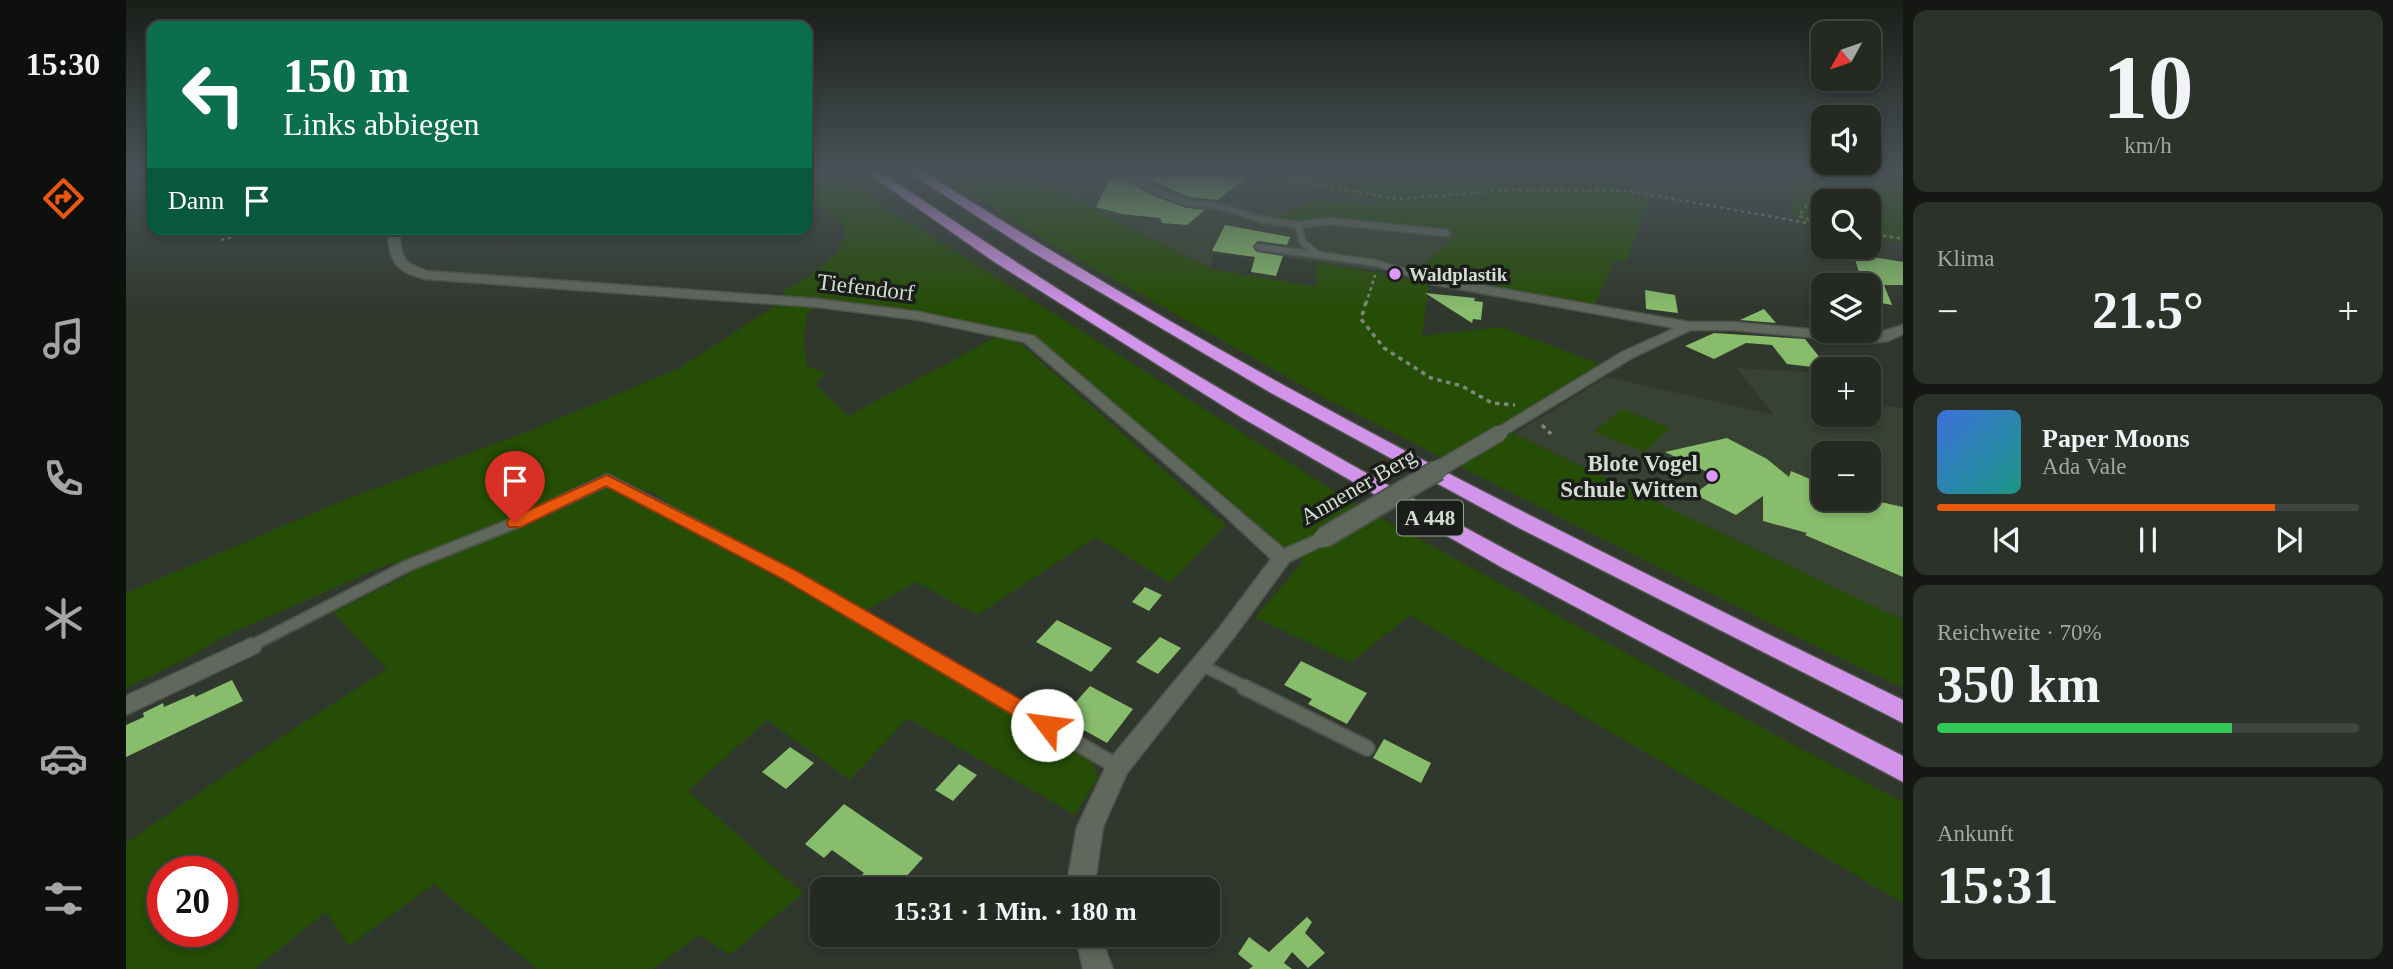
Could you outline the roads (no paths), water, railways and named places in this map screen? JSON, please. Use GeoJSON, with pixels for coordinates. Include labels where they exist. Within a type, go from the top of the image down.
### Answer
{"type":"FeatureCollection","features":[{"type":"Feature","properties":{"kind":"highway","name":"A 448"},"geometry":{"type":"LineString","coordinates":[[941,219],[1019,273],[1256,420],[1566,593],[1903,770]]}},
{"type":"Feature","properties":{"kind":"highway","name":"A 448"},"geometry":{"type":"LineString","coordinates":[[989,219],[1054,261],[1296,401],[1596,560],[1903,712]]}},
{"type":"Feature","properties":{"kind":"street","name":"Tiefendorf"},"geometry":{"type":"LineString","coordinates":[[394,235],[396,256],[403,267],[425,275],[818,303],[919,316],[1029,339],[1204,487],[1282,558]]}},
{"type":"Feature","properties":{"kind":"street","name":"Annener Berg"},"geometry":{"type":"LineString","coordinates":[[1435,281],[1689,326],[1733,326],[1871,339],[1883,338],[1903,329]]}},
{"type":"Feature","properties":{"kind":"street","name":"Annener Berg"},"geometry":{"type":"LineString","coordinates":[[1082,877],[1090,827],[1118,767],[1201,665],[1282,558],[1323,538],[1627,355],[1689,326]]}},
{"type":"Feature","properties":{"kind":"street"},"geometry":{"type":"LineString","coordinates":[[126,706],[251,646]]}},
{"type":"Feature","properties":{"kind":"street"},"geometry":{"type":"LineString","coordinates":[[1091,947],[1099,969]]}},
{"type":"Feature","properties":{"kind":"lane"},"geometry":{"type":"LineString","coordinates":[[1261,219],[1298,225],[1329,221],[1447,233]]}},
{"type":"Feature","properties":{"kind":"lane"},"geometry":{"type":"LineString","coordinates":[[1298,225],[1303,243],[1319,255]]}},
{"type":"Feature","properties":{"kind":"lane"},"geometry":{"type":"LineString","coordinates":[[1258,247],[1376,263],[1435,281]]}},
{"type":"Feature","properties":{"kind":"lane"},"geometry":{"type":"LineString","coordinates":[[251,646],[409,565],[515,523],[607,480],[787,573],[1118,767]]}},
{"type":"Feature","properties":{"kind":"lane"},"geometry":{"type":"LineString","coordinates":[[1201,665],[1367,748]]}},
{"type":"Feature","properties":{"kind":"place","name":"Waldplastik"},"geometry":{"type":"Point","coordinates":[1395,274]}},
{"type":"Feature","properties":{"kind":"place","name":"Blote Vogel Schule Witten"},"geometry":{"type":"Point","coordinates":[1712,476]}}]}
